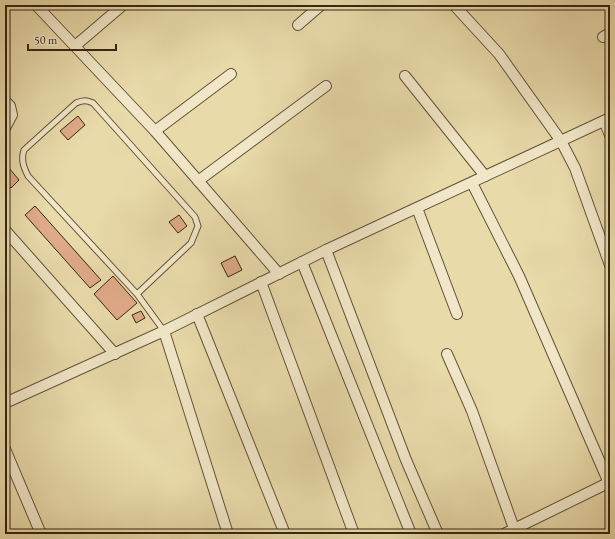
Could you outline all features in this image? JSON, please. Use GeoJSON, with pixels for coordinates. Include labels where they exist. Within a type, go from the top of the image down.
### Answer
{"type":"FeatureCollection","features":[{"type":"Feature","properties":{"kind":"street"},"geometry":{"type":"LineString","coordinates":[[36,5],[155,131],[279,274]]}},
{"type":"Feature","properties":{"kind":"street"},"geometry":{"type":"LineString","coordinates":[[75,46],[123,5]]}},
{"type":"Feature","properties":{"kind":"street"},"geometry":{"type":"LineString","coordinates":[[298,25],[321,5]]}},
{"type":"Feature","properties":{"kind":"street"},"geometry":{"type":"LineString","coordinates":[[454,5],[498,54],[561,141],[575,168],[610,265]]}},
{"type":"Feature","properties":{"kind":"street"},"geometry":{"type":"LineString","coordinates":[[155,131],[231,74]]}},
{"type":"Feature","properties":{"kind":"street"},"geometry":{"type":"LineString","coordinates":[[405,76],[485,176]]}},
{"type":"Feature","properties":{"kind":"street"},"geometry":{"type":"LineString","coordinates":[[198,181],[326,86]]}},
{"type":"Feature","properties":{"kind":"street"},"geometry":{"type":"LineString","coordinates":[[5,101],[10,106],[12,115],[5,128]]}},
{"type":"Feature","properties":{"kind":"street"},"geometry":{"type":"LineString","coordinates":[[5,403],[164,331],[326,250],[607,120],[610,135]]}},
{"type":"Feature","properties":{"kind":"street"},"geometry":{"type":"LineString","coordinates":[[472,183],[519,276],[610,483],[515,532],[504,534]]}},
{"type":"Feature","properties":{"kind":"street"},"geometry":{"type":"LineString","coordinates":[[416,208],[457,314]]}},
{"type":"Feature","properties":{"kind":"street"},"geometry":{"type":"LineString","coordinates":[[5,230],[115,354]]}},
{"type":"Feature","properties":{"kind":"street"},"geometry":{"type":"LineString","coordinates":[[326,250],[406,460],[438,534]]}},
{"type":"Feature","properties":{"kind":"street"},"geometry":{"type":"LineString","coordinates":[[302,262],[411,534]]}},
{"type":"Feature","properties":{"kind":"street"},"geometry":{"type":"LineString","coordinates":[[261,282],[354,534]]}},
{"type":"Feature","properties":{"kind":"street"},"geometry":{"type":"LineString","coordinates":[[197,314],[285,534]]}},
{"type":"Feature","properties":{"kind":"street"},"geometry":{"type":"LineString","coordinates":[[164,331],[228,534]]}},
{"type":"Feature","properties":{"kind":"street"},"geometry":{"type":"LineString","coordinates":[[447,354],[472,411],[515,532]]}},
{"type":"Feature","properties":{"kind":"street"},"geometry":{"type":"LineString","coordinates":[[5,449],[41,534]]}},
{"type":"Feature","properties":{"kind":"lane"},"geometry":{"type":"LineString","coordinates":[[137,294],[191,243],[198,226],[196,217],[93,103],[88,100],[81,101],[76,103],[24,150],[22,157],[24,168],[28,176],[137,294],[164,331]]}},
{"type":"Feature","properties":{"kind":"building"},"geometry":{"type":"Polygon","coordinates":[[[78,116],[85,125],[68,140],[60,131],[78,116]]]}},
{"type":"Feature","properties":{"kind":"building"},"geometry":{"type":"Polygon","coordinates":[[[9,168],[19,180],[11,188],[5,182],[5,172],[9,168]]]}},
{"type":"Feature","properties":{"kind":"building"},"geometry":{"type":"Polygon","coordinates":[[[35,206],[101,280],[90,288],[25,215],[35,206]]]}},
{"type":"Feature","properties":{"kind":"building"},"geometry":{"type":"Polygon","coordinates":[[[179,215],[187,226],[178,233],[169,222],[179,215]]]}},
{"type":"Feature","properties":{"kind":"building"},"geometry":{"type":"Polygon","coordinates":[[[235,256],[242,270],[228,277],[221,263],[235,256]]]}},
{"type":"Feature","properties":{"kind":"building"},"geometry":{"type":"Polygon","coordinates":[[[113,276],[137,303],[117,320],[94,294],[113,276]]]}},
{"type":"Feature","properties":{"kind":"building"},"geometry":{"type":"Polygon","coordinates":[[[141,311],[145,318],[136,323],[132,315],[141,311]]]}}]}
